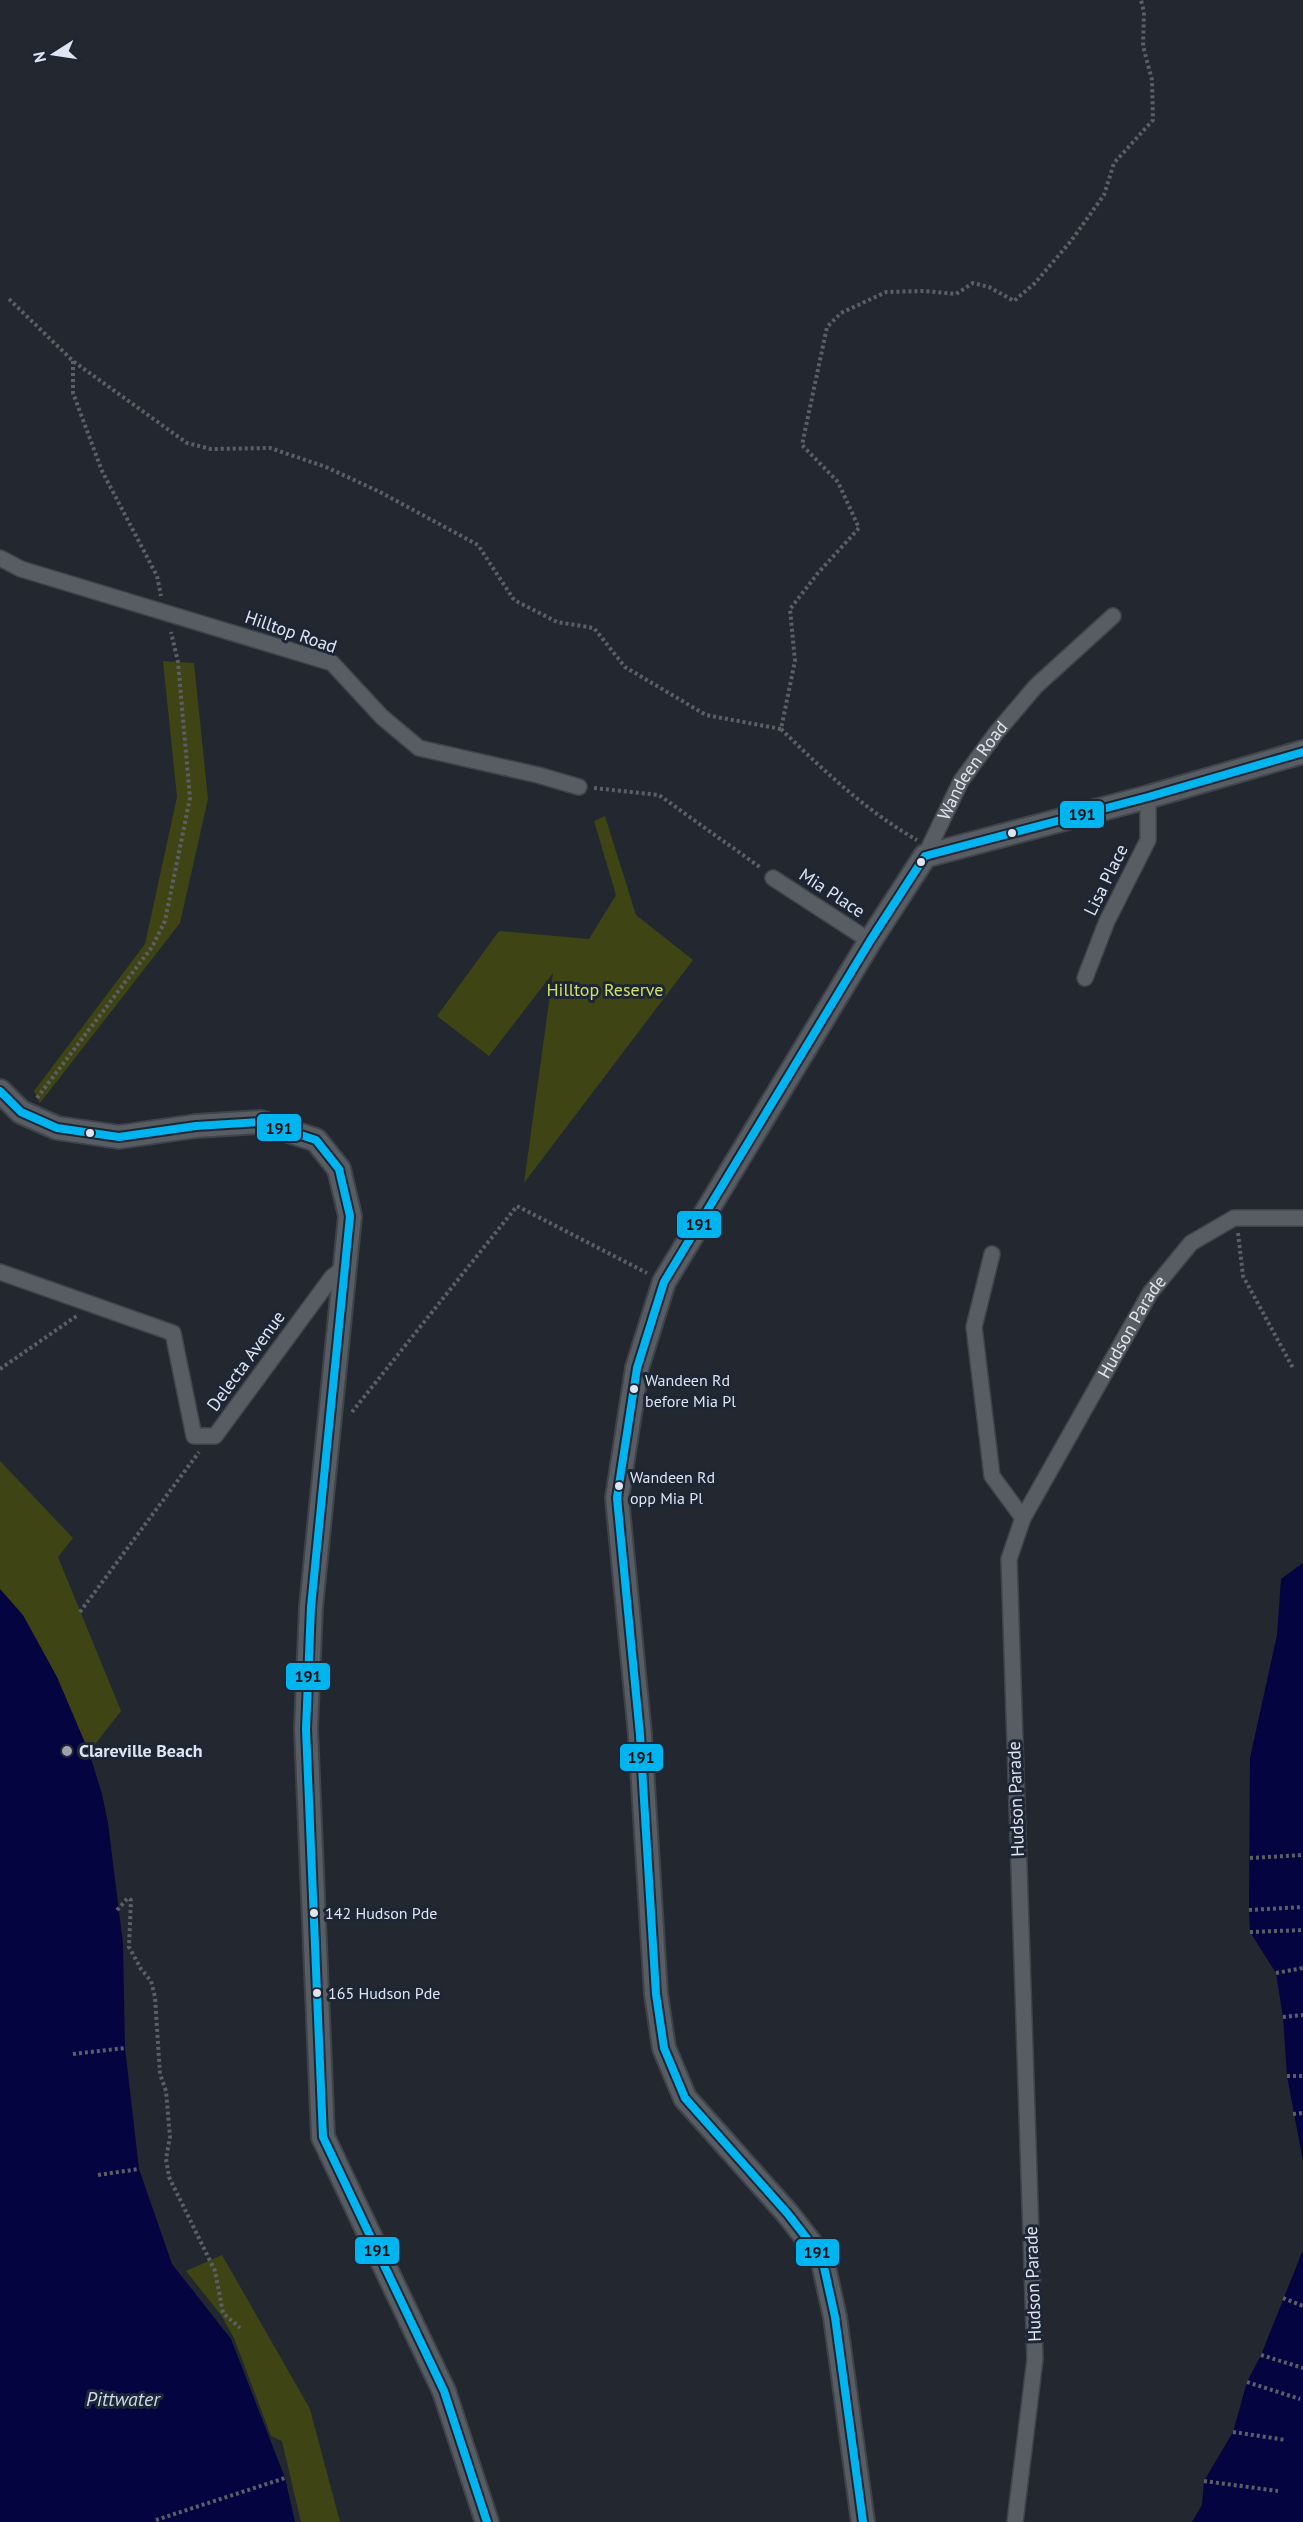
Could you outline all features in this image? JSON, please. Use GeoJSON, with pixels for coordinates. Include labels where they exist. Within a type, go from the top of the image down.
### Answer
{"type":"FeatureCollection","features":[{"type":"Feature","properties":{"kind":"street","name":"Hilltop Road"},"geometry":{"type":"LineString","coordinates":[[0,558],[21,569],[332,663],[382,717],[419,748],[538,775],[579,787]]}},
{"type":"Feature","properties":{"kind":"street","name":"Wandeen Road"},"geometry":{"type":"LineString","coordinates":[[863,2522],[835,2317],[822,2258],[788,2214],[685,2098],[664,2048],[656,1995],[639,1734],[617,1498],[637,1368],[664,1282],[870,941],[927,852],[961,781],[996,733],[1036,686],[1113,616]]}},
{"type":"Feature","properties":{"kind":"street"},"geometry":{"type":"LineString","coordinates":[[927,852],[1148,796],[1303,752]]}},
{"type":"Feature","properties":{"kind":"street","name":"Lisa Place"},"geometry":{"type":"LineString","coordinates":[[1085,978],[1107,921],[1148,840],[1148,796]]}},
{"type":"Feature","properties":{"kind":"street","name":"Mia Place"},"geometry":{"type":"LineString","coordinates":[[772,878],[870,941]]}},
{"type":"Feature","properties":{"kind":"street"},"geometry":{"type":"LineString","coordinates":[[0,1091],[21,1112],[57,1128],[119,1137],[196,1126],[261,1122],[316,1140],[339,1169],[350,1216],[311,1607],[306,1729],[323,2137],[444,2391],[487,2522]]}},
{"type":"Feature","properties":{"kind":"street","name":"Hudson Parade"},"geometry":{"type":"LineString","coordinates":[[1015,2522],[1035,2359],[1009,1559],[1023,1518],[1150,1293],[1191,1243],[1236,1218],[1303,1218]]}},
{"type":"Feature","properties":{"kind":"street"},"geometry":{"type":"LineString","coordinates":[[992,1254],[974,1327],[992,1476],[1023,1518]]}},
{"type":"Feature","properties":{"kind":"street","name":"Delecta Avenue"},"geometry":{"type":"LineString","coordinates":[[0,1272],[173,1333],[194,1436],[215,1436],[332,1277],[346,1266]]}},
{"type":"Feature","properties":{"kind":"path"},"geometry":{"type":"LineString","coordinates":[[781,729],[795,660],[790,609],[818,573],[859,528],[838,482],[802,445],[827,327],[841,313],[886,292],[925,291],[956,294],[973,283],[989,287],[1014,301],[1035,283],[1071,241],[1104,195],[1114,163],[1153,120],[1152,80],[1143,46],[1144,12],[1141,0]]}},
{"type":"Feature","properties":{"kind":"path"},"geometry":{"type":"LineString","coordinates":[[9,299],[73,361],[187,443],[211,449],[270,448],[326,467],[380,492],[478,545],[514,600],[557,622],[594,628],[625,667],[706,715],[781,729],[838,782],[927,852]]}},
{"type":"Feature","properties":{"kind":"path"},"geometry":{"type":"LineString","coordinates":[[21,1112],[38,1097],[152,947],[165,921],[190,798],[178,662],[156,576],[102,471],[73,393],[73,361]]}},
{"type":"Feature","properties":{"kind":"path"},"geometry":{"type":"LineString","coordinates":[[579,787],[620,789],[659,795],[772,878]]}},
{"type":"Feature","properties":{"kind":"path"},"geometry":{"type":"LineString","coordinates":[[349,1416],[517,1206],[664,1282]]}},
{"type":"Feature","properties":{"kind":"path"},"geometry":{"type":"LineString","coordinates":[[1236,1218],[1243,1276],[1293,1368]]}},
{"type":"Feature","properties":{"kind":"path"},"geometry":{"type":"LineString","coordinates":[[0,1368],[93,1305]]}},
{"type":"Feature","properties":{"kind":"path"},"geometry":{"type":"LineString","coordinates":[[80,1612],[198,1454],[201,1436]]}},
{"type":"Feature","properties":{"kind":"path"},"geometry":{"type":"LineString","coordinates":[[1250,1858],[1303,1855]]}},
{"type":"Feature","properties":{"kind":"path"},"geometry":{"type":"LineString","coordinates":[[117,1910],[128,1898],[130,1900],[129,1947],[141,1970],[151,1981],[155,1997],[160,2074],[166,2091],[170,2137],[166,2159],[169,2177],[214,2271],[223,2313],[240,2328]]}},
{"type":"Feature","properties":{"kind":"path"},"geometry":{"type":"LineString","coordinates":[[1249,1910],[1303,1907]]}},
{"type":"Feature","properties":{"kind":"path"},"geometry":{"type":"LineString","coordinates":[[1250,1932],[1303,1930]]}},
{"type":"Feature","properties":{"kind":"path"},"geometry":{"type":"LineString","coordinates":[[1276,1973],[1303,1968]]}},
{"type":"Feature","properties":{"kind":"path"},"geometry":{"type":"LineString","coordinates":[[1282,2017],[1303,2015]]}},
{"type":"Feature","properties":{"kind":"path"},"geometry":{"type":"LineString","coordinates":[[73,2054],[125,2048]]}},
{"type":"Feature","properties":{"kind":"path"},"geometry":{"type":"LineString","coordinates":[[1287,2076],[1303,2076]]}},
{"type":"Feature","properties":{"kind":"path"},"geometry":{"type":"LineString","coordinates":[[1293,2114],[1303,2113]]}},
{"type":"Feature","properties":{"kind":"path"},"geometry":{"type":"LineString","coordinates":[[98,2175],[139,2169]]}},
{"type":"Feature","properties":{"kind":"path"},"geometry":{"type":"LineString","coordinates":[[1283,2298],[1303,2306]]}},
{"type":"Feature","properties":{"kind":"path"},"geometry":{"type":"LineString","coordinates":[[1261,2355],[1303,2368]]}},
{"type":"Feature","properties":{"kind":"path"},"geometry":{"type":"LineString","coordinates":[[1247,2382],[1300,2399]]}},
{"type":"Feature","properties":{"kind":"path"},"geometry":{"type":"LineString","coordinates":[[1233,2432],[1286,2440]]}},
{"type":"Feature","properties":{"kind":"path"},"geometry":{"type":"LineString","coordinates":[[156,2520],[285,2478]]}},
{"type":"Feature","properties":{"kind":"path"},"geometry":{"type":"LineString","coordinates":[[1204,2481],[1278,2491]]}},
{"type":"Feature","properties":{"kind":"green space"},"geometry":{"type":"Polygon","coordinates":[[[163,661],[194,663],[208,799],[180,923],[40,1103],[34,1091],[145,944],[177,797],[163,661]]]}},
{"type":"Feature","properties":{"kind":"green space","name":"Hilltop Reserve"},"geometry":{"type":"Polygon","coordinates":[[[605,816],[636,915],[693,960],[524,1183],[553,973],[489,1056],[437,1016],[499,931],[589,939],[616,895],[594,821],[605,816]]]}},
{"type":"Feature","properties":{"kind":"green space"},"geometry":{"type":"Polygon","coordinates":[[[0,1461],[73,1538],[58,1557],[121,1711],[89,1752],[40,1646],[15,1607],[0,1589],[0,1461]]]}},
{"type":"Feature","properties":{"kind":"green space"},"geometry":{"type":"Polygon","coordinates":[[[222,2255],[310,2409],[340,2522],[301,2522],[282,2441],[271,2436],[234,2338],[221,2315],[186,2271],[222,2255]]]}},
{"type":"Feature","properties":{"kind":"water"},"geometry":{"type":"Polygon","coordinates":[[[1303,1563],[1303,2161],[1287,2076],[1283,2017],[1276,1973],[1250,1932],[1249,1910],[1250,1758],[1277,1635],[1281,1579],[1303,1563]]]}},
{"type":"Feature","properties":{"kind":"water","name":"Pittwater"},"geometry":{"type":"Polygon","coordinates":[[[0,1589],[23,1615],[57,1677],[89,1752],[102,1794],[108,1823],[123,1944],[125,2048],[139,2169],[172,2264],[231,2339],[285,2478],[295,2522],[0,2522],[0,1589]]]}},
{"type":"Feature","properties":{"kind":"water"},"geometry":{"type":"Polygon","coordinates":[[[1303,2250],[1303,2522],[1192,2522],[1202,2505],[1204,2481],[1233,2432],[1247,2382],[1261,2355],[1303,2250]]]}},
{"type":"Feature","properties":{"kind":"transit line","name":"191"},"geometry":{"type":"LineString","coordinates":[[863,2522],[835,2317],[822,2258],[788,2214],[685,2098],[664,2048],[656,1994],[640,1735],[617,1498],[637,1368],[664,1282],[870,941],[925,856],[1148,797],[1303,752]]}},
{"type":"Feature","properties":{"kind":"transit line","name":"191"},"geometry":{"type":"LineString","coordinates":[[0,1091],[21,1112],[57,1128],[119,1137],[196,1126],[261,1122],[316,1140],[339,1169],[350,1216],[311,1607],[306,1729],[323,2137],[444,2391],[487,2522]]}},
{"type":"Feature","properties":{"kind":"place","name":"Wandeen Rd before Mia Pl"},"geometry":{"type":"Point","coordinates":[634,1389]}},
{"type":"Feature","properties":{"kind":"place","name":"Wandeen Rd opp Mia Pl"},"geometry":{"type":"Point","coordinates":[619,1486]}},
{"type":"Feature","properties":{"kind":"place","name":"Clareville Beach"},"geometry":{"type":"Point","coordinates":[67,1751]}},
{"type":"Feature","properties":{"kind":"place","name":"142 Hudson Pde"},"geometry":{"type":"Point","coordinates":[314,1913]}},
{"type":"Feature","properties":{"kind":"place","name":"165 Hudson Pde"},"geometry":{"type":"Point","coordinates":[317,1993]}}]}
